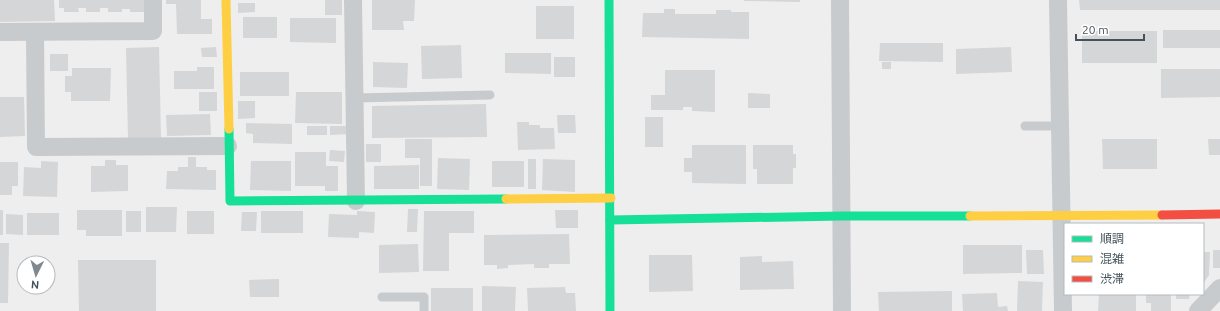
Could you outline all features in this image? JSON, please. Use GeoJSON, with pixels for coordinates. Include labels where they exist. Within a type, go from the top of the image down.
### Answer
{"type":"FeatureCollection","features":[{"type":"Feature","properties":{"kind":"street"},"geometry":{"type":"LineString","coordinates":[[0,32],[153,31],[153,0]]}},
{"type":"Feature","properties":{"kind":"street"},"geometry":{"type":"LineString","coordinates":[[226,0],[230,201],[611,198]]}},
{"type":"Feature","properties":{"kind":"street"},"geometry":{"type":"LineString","coordinates":[[353,0],[356,201]]}},
{"type":"Feature","properties":{"kind":"street"},"geometry":{"type":"LineString","coordinates":[[609,0],[611,198],[610,311]]}},
{"type":"Feature","properties":{"kind":"street"},"geometry":{"type":"LineString","coordinates":[[840,0],[842,311]]}},
{"type":"Feature","properties":{"kind":"street"},"geometry":{"type":"LineString","coordinates":[[1058,0],[1063,311]]}},
{"type":"Feature","properties":{"kind":"street"},"geometry":{"type":"LineString","coordinates":[[35,32],[36,148],[228,146]]}},
{"type":"Feature","properties":{"kind":"street"},"geometry":{"type":"LineString","coordinates":[[610,220],[842,216],[1220,214]]}},
{"type":"Feature","properties":{"kind":"street"},"geometry":{"type":"LineString","coordinates":[[1198,311],[1220,288]]}},
{"type":"Feature","properties":{"kind":"lane"},"geometry":{"type":"LineString","coordinates":[[355,98],[490,96]]}},
{"type":"Feature","properties":{"kind":"lane"},"geometry":{"type":"LineString","coordinates":[[1025,126],[1060,126]]}},
{"type":"Feature","properties":{"kind":"lane"},"geometry":{"type":"LineString","coordinates":[[382,297],[424,297],[424,311]]}},
{"type":"Feature","properties":{"kind":"building"},"geometry":{"type":"Polygon","coordinates":[[[0,0],[54,0],[55,21],[0,22],[0,0]]]}},
{"type":"Feature","properties":{"kind":"building"},"geometry":{"type":"Polygon","coordinates":[[[59,0],[144,0],[144,12],[130,12],[130,9],[122,9],[122,12],[108,12],[108,8],[100,8],[100,12],[86,12],[86,8],[78,8],[79,12],[64,12],[64,8],[59,8],[59,0]]]}},
{"type":"Feature","properties":{"kind":"building"},"geometry":{"type":"Polygon","coordinates":[[[166,0],[201,0],[201,19],[212,19],[212,34],[177,34],[176,4],[166,4],[166,0]]]}},
{"type":"Feature","properties":{"kind":"building"},"geometry":{"type":"Polygon","coordinates":[[[325,0],[342,0],[342,15],[325,15],[325,0]]]}},
{"type":"Feature","properties":{"kind":"building"},"geometry":{"type":"Polygon","coordinates":[[[372,0],[415,0],[414,21],[403,21],[404,30],[372,30],[372,0]]]}},
{"type":"Feature","properties":{"kind":"building"},"geometry":{"type":"Polygon","coordinates":[[[800,0],[800,2],[744,1],[800,0]]]}},
{"type":"Feature","properties":{"kind":"building"},"geometry":{"type":"Polygon","coordinates":[[[1079,0],[1220,0],[1220,10],[1080,10],[1079,0]]]}},
{"type":"Feature","properties":{"kind":"building"},"geometry":{"type":"Polygon","coordinates":[[[238,3],[255,3],[255,12],[238,13],[238,3]]]}},
{"type":"Feature","properties":{"kind":"building"},"geometry":{"type":"Polygon","coordinates":[[[536,6],[574,6],[574,39],[536,39],[536,6]]]}},
{"type":"Feature","properties":{"kind":"building"},"geometry":{"type":"Polygon","coordinates":[[[664,9],[675,9],[675,14],[716,14],[716,10],[749,12],[749,39],[642,37],[643,13],[664,13],[664,9]]]}},
{"type":"Feature","properties":{"kind":"building"},"geometry":{"type":"Polygon","coordinates":[[[243,17],[277,17],[277,38],[243,38],[243,17]]]}},
{"type":"Feature","properties":{"kind":"building"},"geometry":{"type":"Polygon","coordinates":[[[290,18],[336,18],[336,43],[290,42],[290,18]]]}},
{"type":"Feature","properties":{"kind":"building"},"geometry":{"type":"Polygon","coordinates":[[[1163,30],[1220,30],[1220,48],[1163,48],[1163,30]]]}},
{"type":"Feature","properties":{"kind":"building"},"geometry":{"type":"Polygon","coordinates":[[[1082,31],[1157,31],[1157,63],[1082,63],[1082,31]]]}},
{"type":"Feature","properties":{"kind":"building"},"geometry":{"type":"Polygon","coordinates":[[[880,43],[943,43],[943,62],[879,61],[880,43]]]}},
{"type":"Feature","properties":{"kind":"building"},"geometry":{"type":"Polygon","coordinates":[[[461,45],[462,78],[422,79],[421,46],[461,45]]]}},
{"type":"Feature","properties":{"kind":"building"},"geometry":{"type":"Polygon","coordinates":[[[159,47],[161,138],[128,139],[126,48],[159,47]]]}},
{"type":"Feature","properties":{"kind":"building"},"geometry":{"type":"Polygon","coordinates":[[[216,47],[217,57],[202,57],[201,48],[216,47]]]}},
{"type":"Feature","properties":{"kind":"building"},"geometry":{"type":"Polygon","coordinates":[[[1011,47],[1012,72],[956,74],[956,49],[1011,47]]]}},
{"type":"Feature","properties":{"kind":"building"},"geometry":{"type":"Polygon","coordinates":[[[505,53],[551,53],[551,74],[505,73],[505,53]]]}},
{"type":"Feature","properties":{"kind":"building"},"geometry":{"type":"Polygon","coordinates":[[[50,54],[68,54],[68,71],[50,71],[50,54]]]}},
{"type":"Feature","properties":{"kind":"building"},"geometry":{"type":"Polygon","coordinates":[[[554,57],[575,57],[575,77],[554,77],[554,57]]]}},
{"type":"Feature","properties":{"kind":"building"},"geometry":{"type":"Polygon","coordinates":[[[373,62],[408,63],[407,88],[373,87],[373,62]]]}},
{"type":"Feature","properties":{"kind":"building"},"geometry":{"type":"Polygon","coordinates":[[[882,62],[891,62],[891,69],[882,69],[882,62]]]}},
{"type":"Feature","properties":{"kind":"building"},"geometry":{"type":"Polygon","coordinates":[[[197,67],[214,67],[214,89],[174,89],[174,71],[197,71],[197,67]]]}},
{"type":"Feature","properties":{"kind":"building"},"geometry":{"type":"Polygon","coordinates":[[[72,68],[111,68],[110,101],[71,101],[71,92],[65,92],[65,76],[72,76],[72,68]]]}},
{"type":"Feature","properties":{"kind":"building"},"geometry":{"type":"Polygon","coordinates":[[[1161,69],[1220,69],[1220,97],[1161,98],[1161,69]]]}},
{"type":"Feature","properties":{"kind":"building"},"geometry":{"type":"Polygon","coordinates":[[[665,70],[715,70],[715,112],[692,111],[692,107],[683,107],[683,110],[651,110],[651,95],[665,95],[665,70]]]}},
{"type":"Feature","properties":{"kind":"building"},"geometry":{"type":"Polygon","coordinates":[[[240,72],[289,72],[289,96],[240,96],[240,72]]]}},
{"type":"Feature","properties":{"kind":"building"},"geometry":{"type":"Polygon","coordinates":[[[199,92],[217,92],[217,111],[199,111],[199,92]]]}},
{"type":"Feature","properties":{"kind":"building"},"geometry":{"type":"Polygon","coordinates":[[[296,92],[342,92],[342,124],[295,123],[296,92]]]}},
{"type":"Feature","properties":{"kind":"building"},"geometry":{"type":"Polygon","coordinates":[[[748,93],[770,94],[770,108],[748,108],[748,93]]]}},
{"type":"Feature","properties":{"kind":"building"},"geometry":{"type":"Polygon","coordinates":[[[0,97],[24,97],[25,136],[0,137],[0,97]]]}},
{"type":"Feature","properties":{"kind":"building"},"geometry":{"type":"Polygon","coordinates":[[[238,101],[255,101],[255,118],[238,119],[238,101]]]}},
{"type":"Feature","properties":{"kind":"building"},"geometry":{"type":"Polygon","coordinates":[[[486,104],[487,137],[372,138],[372,106],[486,104]]]}},
{"type":"Feature","properties":{"kind":"building"},"geometry":{"type":"Polygon","coordinates":[[[210,114],[211,135],[167,136],[166,115],[210,114]]]}},
{"type":"Feature","properties":{"kind":"building"},"geometry":{"type":"Polygon","coordinates":[[[557,115],[575,115],[576,133],[558,133],[557,115]]]}},
{"type":"Feature","properties":{"kind":"building"},"geometry":{"type":"Polygon","coordinates":[[[645,117],[663,117],[663,147],[645,147],[645,117]]]}},
{"type":"Feature","properties":{"kind":"building"},"geometry":{"type":"Polygon","coordinates":[[[517,122],[529,122],[529,125],[540,125],[540,128],[554,128],[555,149],[518,150],[517,122]]]}},
{"type":"Feature","properties":{"kind":"building"},"geometry":{"type":"Polygon","coordinates":[[[246,123],[292,124],[292,144],[253,143],[253,134],[246,133],[246,123]]]}},
{"type":"Feature","properties":{"kind":"building"},"geometry":{"type":"Polygon","coordinates":[[[307,126],[327,126],[327,135],[307,135],[307,126]]]}},
{"type":"Feature","properties":{"kind":"building"},"geometry":{"type":"Polygon","coordinates":[[[330,126],[352,126],[352,134],[330,135],[330,126]]]}},
{"type":"Feature","properties":{"kind":"building"},"geometry":{"type":"Polygon","coordinates":[[[405,139],[432,139],[432,186],[420,186],[420,158],[405,158],[405,139]]]}},
{"type":"Feature","properties":{"kind":"building"},"geometry":{"type":"Polygon","coordinates":[[[1102,139],[1157,139],[1157,169],[1103,169],[1102,139]]]}},
{"type":"Feature","properties":{"kind":"building"},"geometry":{"type":"Polygon","coordinates":[[[1208,139],[1220,139],[1220,155],[1209,155],[1208,139]]]}},
{"type":"Feature","properties":{"kind":"building"},"geometry":{"type":"Polygon","coordinates":[[[366,144],[381,144],[381,162],[366,162],[366,144]]]}},
{"type":"Feature","properties":{"kind":"building"},"geometry":{"type":"Polygon","coordinates":[[[692,145],[746,145],[746,184],[692,183],[692,172],[684,172],[684,158],[692,158],[692,145]]]}},
{"type":"Feature","properties":{"kind":"building"},"geometry":{"type":"Polygon","coordinates":[[[753,145],[793,145],[793,154],[796,154],[796,168],[793,168],[793,184],[757,184],[757,169],[753,169],[753,145]]]}},
{"type":"Feature","properties":{"kind":"building"},"geometry":{"type":"Polygon","coordinates":[[[330,150],[345,151],[344,162],[329,161],[330,150]]]}},
{"type":"Feature","properties":{"kind":"building"},"geometry":{"type":"Polygon","coordinates":[[[295,152],[326,152],[326,166],[338,166],[338,191],[325,191],[325,186],[295,186],[295,152]]]}},
{"type":"Feature","properties":{"kind":"building"},"geometry":{"type":"Polygon","coordinates":[[[188,157],[196,157],[196,167],[207,167],[207,170],[216,170],[216,190],[166,189],[167,171],[178,171],[178,167],[188,167],[188,157]]]}},
{"type":"Feature","properties":{"kind":"building"},"geometry":{"type":"Polygon","coordinates":[[[438,158],[470,159],[469,190],[437,189],[438,158]]]}},
{"type":"Feature","properties":{"kind":"building"},"geometry":{"type":"Polygon","coordinates":[[[528,159],[536,159],[536,189],[528,189],[528,159]]]}},
{"type":"Feature","properties":{"kind":"building"},"geometry":{"type":"Polygon","coordinates":[[[543,159],[575,160],[575,192],[542,190],[543,159]]]}},
{"type":"Feature","properties":{"kind":"building"},"geometry":{"type":"Polygon","coordinates":[[[105,160],[116,160],[116,165],[128,165],[128,191],[91,192],[91,166],[105,166],[105,160]]]}},
{"type":"Feature","properties":{"kind":"building"},"geometry":{"type":"Polygon","coordinates":[[[41,161],[58,162],[57,197],[23,196],[24,167],[41,168],[41,161]]]}},
{"type":"Feature","properties":{"kind":"building"},"geometry":{"type":"Polygon","coordinates":[[[251,161],[291,161],[291,191],[250,190],[251,161]]]}},
{"type":"Feature","properties":{"kind":"building"},"geometry":{"type":"Polygon","coordinates":[[[492,161],[524,161],[524,187],[492,187],[492,161]]]}},
{"type":"Feature","properties":{"kind":"building"},"geometry":{"type":"Polygon","coordinates":[[[0,162],[18,162],[18,186],[12,186],[12,195],[0,195],[0,162]]]}},
{"type":"Feature","properties":{"kind":"building"},"geometry":{"type":"Polygon","coordinates":[[[419,165],[419,189],[374,189],[374,166],[419,165]]]}},
{"type":"Feature","properties":{"kind":"building"},"geometry":{"type":"Polygon","coordinates":[[[146,207],[177,207],[176,232],[146,232],[146,207]]]}},
{"type":"Feature","properties":{"kind":"building"},"geometry":{"type":"Polygon","coordinates":[[[408,209],[418,209],[417,232],[407,232],[408,209]]]}},
{"type":"Feature","properties":{"kind":"building"},"geometry":{"type":"Polygon","coordinates":[[[0,210],[3,210],[3,235],[0,235],[0,210]]]}},
{"type":"Feature","properties":{"kind":"building"},"geometry":{"type":"Polygon","coordinates":[[[77,210],[122,210],[122,236],[86,236],[86,230],[77,230],[77,210]]]}},
{"type":"Feature","properties":{"kind":"building"},"geometry":{"type":"Polygon","coordinates":[[[555,210],[578,210],[578,228],[556,228],[555,210]]]}},
{"type":"Feature","properties":{"kind":"building"},"geometry":{"type":"Polygon","coordinates":[[[126,211],[141,211],[141,232],[126,232],[126,211]]]}},
{"type":"Feature","properties":{"kind":"building"},"geometry":{"type":"Polygon","coordinates":[[[187,211],[214,211],[214,234],[187,234],[187,211]]]}},
{"type":"Feature","properties":{"kind":"building"},"geometry":{"type":"Polygon","coordinates":[[[261,211],[303,211],[303,233],[261,233],[261,211]]]}},
{"type":"Feature","properties":{"kind":"building"},"geometry":{"type":"Polygon","coordinates":[[[357,211],[375,212],[374,233],[359,232],[359,238],[328,237],[329,214],[357,215],[357,211]]]}},
{"type":"Feature","properties":{"kind":"building"},"geometry":{"type":"Polygon","coordinates":[[[424,211],[474,211],[474,233],[449,233],[449,271],[423,271],[424,211]]]}},
{"type":"Feature","properties":{"kind":"building"},"geometry":{"type":"Polygon","coordinates":[[[242,212],[257,212],[256,231],[241,231],[242,212]]]}},
{"type":"Feature","properties":{"kind":"building"},"geometry":{"type":"Polygon","coordinates":[[[27,213],[59,213],[59,235],[27,235],[27,213]]]}},
{"type":"Feature","properties":{"kind":"building"},"geometry":{"type":"Polygon","coordinates":[[[6,214],[23,215],[23,235],[6,234],[6,214]]]}},
{"type":"Feature","properties":{"kind":"building"},"geometry":{"type":"Polygon","coordinates":[[[569,234],[570,264],[549,264],[549,268],[534,268],[534,264],[508,265],[508,268],[497,269],[497,265],[484,265],[484,235],[569,234]]]}},
{"type":"Feature","properties":{"kind":"building"},"geometry":{"type":"Polygon","coordinates":[[[0,243],[9,243],[8,303],[0,303],[0,243]]]}},
{"type":"Feature","properties":{"kind":"building"},"geometry":{"type":"Polygon","coordinates":[[[418,244],[419,272],[379,273],[379,245],[418,244]]]}},
{"type":"Feature","properties":{"kind":"building"},"geometry":{"type":"Polygon","coordinates":[[[963,245],[1022,245],[1022,273],[963,274],[963,245]]]}},
{"type":"Feature","properties":{"kind":"building"},"geometry":{"type":"Polygon","coordinates":[[[1026,250],[1043,250],[1044,274],[1027,274],[1026,250]]]}},
{"type":"Feature","properties":{"kind":"building"},"geometry":{"type":"Polygon","coordinates":[[[1213,250],[1220,250],[1220,268],[1213,268],[1213,250]]]}},
{"type":"Feature","properties":{"kind":"building"},"geometry":{"type":"Polygon","coordinates":[[[1204,252],[1210,252],[1209,275],[1204,282],[1204,252]]]}},
{"type":"Feature","properties":{"kind":"building"},"geometry":{"type":"Polygon","coordinates":[[[649,255],[692,255],[693,291],[649,292],[649,255]]]}},
{"type":"Feature","properties":{"kind":"building"},"geometry":{"type":"Polygon","coordinates":[[[762,256],[762,262],[793,261],[794,289],[740,290],[740,257],[762,256]]]}},
{"type":"Feature","properties":{"kind":"building"},"geometry":{"type":"Polygon","coordinates":[[[78,260],[156,260],[156,311],[79,311],[78,260]]]}},
{"type":"Feature","properties":{"kind":"building"},"geometry":{"type":"Polygon","coordinates":[[[279,279],[279,297],[250,297],[249,280],[279,279]]]}},
{"type":"Feature","properties":{"kind":"building"},"geometry":{"type":"Polygon","coordinates":[[[1018,281],[1043,282],[1042,311],[1017,311],[1018,281]]]}},
{"type":"Feature","properties":{"kind":"building"},"geometry":{"type":"Polygon","coordinates":[[[482,286],[516,287],[515,311],[482,311],[482,286]]]}},
{"type":"Feature","properties":{"kind":"building"},"geometry":{"type":"Polygon","coordinates":[[[565,287],[566,293],[575,293],[576,311],[528,311],[527,288],[565,287]]]}},
{"type":"Feature","properties":{"kind":"building"},"geometry":{"type":"Polygon","coordinates":[[[431,288],[473,288],[473,311],[431,311],[431,288]]]}},
{"type":"Feature","properties":{"kind":"building"},"geometry":{"type":"Polygon","coordinates":[[[952,291],[952,311],[879,311],[878,292],[952,291]]]}},
{"type":"Feature","properties":{"kind":"building"},"geometry":{"type":"Polygon","coordinates":[[[997,293],[998,307],[1007,306],[1008,311],[963,311],[962,294],[997,293]]]}},
{"type":"Feature","properties":{"kind":"building"},"geometry":{"type":"Polygon","coordinates":[[[1099,295],[1136,295],[1136,311],[1098,311],[1099,295]]]}},
{"type":"Feature","properties":{"kind":"building"},"geometry":{"type":"Polygon","coordinates":[[[1146,295],[1171,295],[1171,311],[1151,311],[1151,303],[1146,303],[1146,295]]]}},
{"type":"Feature","properties":{"kind":"building"},"geometry":{"type":"Polygon","coordinates":[[[1176,295],[1190,295],[1189,299],[1176,299],[1176,295]]]}},
{"type":"Feature","properties":{"kind":"traffic: fast"},"geometry":{"type":"LineString","coordinates":[[609,0],[610,311]]}},
{"type":"Feature","properties":{"kind":"traffic: fast"},"geometry":{"type":"LineString","coordinates":[[229,129],[230,201],[506,199]]}},
{"type":"Feature","properties":{"kind":"traffic: fast"},"geometry":{"type":"LineString","coordinates":[[610,220],[842,216],[970,216]]}},
{"type":"Feature","properties":{"kind":"traffic: slow"},"geometry":{"type":"LineString","coordinates":[[226,0],[229,129]]}},
{"type":"Feature","properties":{"kind":"traffic: slow"},"geometry":{"type":"LineString","coordinates":[[506,199],[611,198]]}},
{"type":"Feature","properties":{"kind":"traffic: slow"},"geometry":{"type":"LineString","coordinates":[[970,216],[1162,215]]}},
{"type":"Feature","properties":{"kind":"traffic: jam"},"geometry":{"type":"LineString","coordinates":[[1162,215],[1220,214]]}}]}
